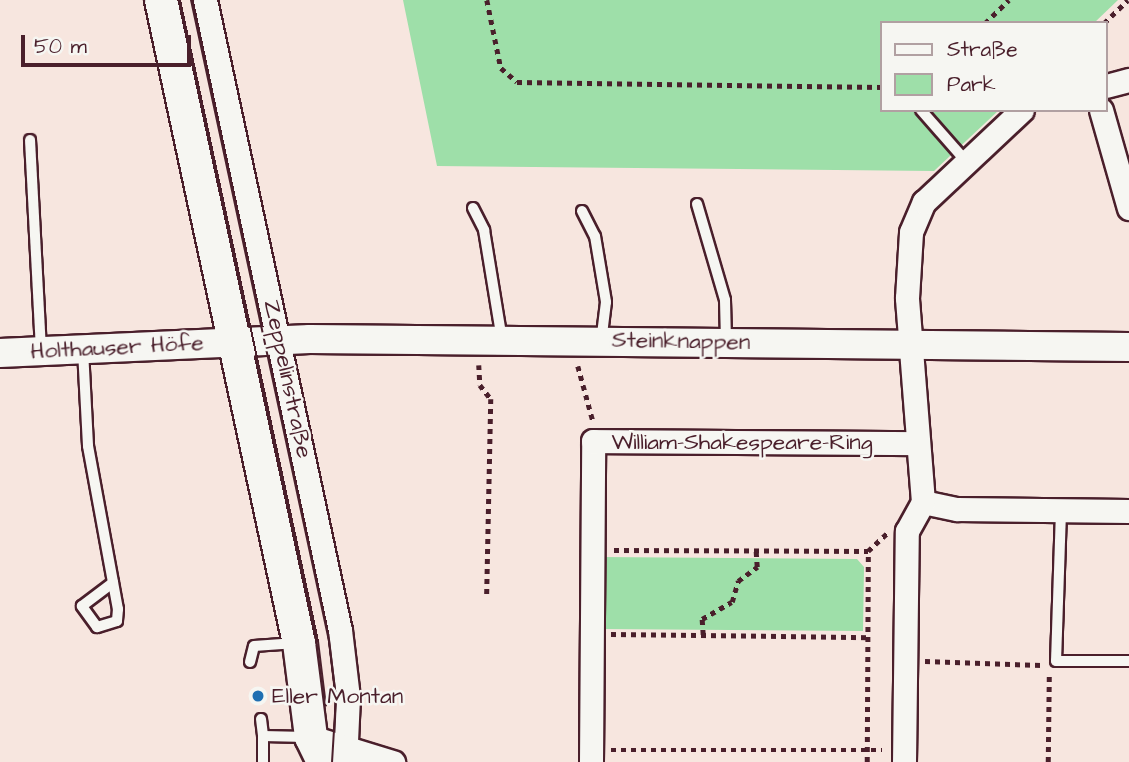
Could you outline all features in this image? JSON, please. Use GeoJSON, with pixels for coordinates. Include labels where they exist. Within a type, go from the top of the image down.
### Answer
{"type":"FeatureCollection","features":[{"type":"Feature","properties":{"kind":"main road","name":"Zeppelinstraße"},"geometry":{"type":"LineString","coordinates":[[161,0],[299,643],[326,754]]}},
{"type":"Feature","properties":{"kind":"street","name":"Zeppelinstraße"},"geometry":{"type":"LineString","coordinates":[[205,0],[340,630],[326,754]]}},
{"type":"Feature","properties":{"kind":"street"},"geometry":{"type":"LineString","coordinates":[[1108,85],[1129,80]]}},
{"type":"Feature","properties":{"kind":"street"},"geometry":{"type":"LineString","coordinates":[[906,754],[907,531],[923,502],[913,344],[907,298],[913,223],[924,202],[965,160],[1020,112]]}},
{"type":"Feature","properties":{"kind":"street"},"geometry":{"type":"LineString","coordinates":[[1102,112],[1129,208]]}},
{"type":"Feature","properties":{"kind":"street","name":"Steinknappen"},"geometry":{"type":"LineString","coordinates":[[234,341],[601,340],[1129,347]]}},
{"type":"Feature","properties":{"kind":"street","name":"Holthauser Höfe"},"geometry":{"type":"LineString","coordinates":[[0,354],[234,341]]}},
{"type":"Feature","properties":{"kind":"street","name":"William-Shakespeare-Ring"},"geometry":{"type":"LineString","coordinates":[[591,756],[593,441],[918,443]]}},
{"type":"Feature","properties":{"kind":"street"},"geometry":{"type":"LineString","coordinates":[[923,502],[957,509],[1129,511]]}},
{"type":"Feature","properties":{"kind":"street"},"geometry":{"type":"LineString","coordinates":[[326,754],[393,762]]}},
{"type":"Feature","properties":{"kind":"lane"},"geometry":{"type":"LineString","coordinates":[[923,112],[965,160]]}},
{"type":"Feature","properties":{"kind":"lane"},"geometry":{"type":"LineString","coordinates":[[30,140],[41,350]]}},
{"type":"Feature","properties":{"kind":"lane"},"geometry":{"type":"LineString","coordinates":[[697,204],[725,300],[726,341]]}},
{"type":"Feature","properties":{"kind":"lane"},"geometry":{"type":"LineString","coordinates":[[472,208],[484,230],[502,340]]}},
{"type":"Feature","properties":{"kind":"lane"},"geometry":{"type":"LineString","coordinates":[[582,211],[595,236],[606,302],[601,340]]}},
{"type":"Feature","properties":{"kind":"lane"},"geometry":{"type":"LineString","coordinates":[[83,350],[88,446],[113,583]]}},
{"type":"Feature","properties":{"kind":"lane"},"geometry":{"type":"LineString","coordinates":[[1061,511],[1056,661],[1129,661]]}},
{"type":"Feature","properties":{"kind":"lane"},"geometry":{"type":"LineString","coordinates":[[250,662],[254,646],[299,643]]}},
{"type":"Feature","properties":{"kind":"lane"},"geometry":{"type":"LineString","coordinates":[[261,719],[263,762]]}},
{"type":"Feature","properties":{"kind":"lane"},"geometry":{"type":"LineString","coordinates":[[263,736],[326,754]]}},
{"type":"Feature","properties":{"kind":"path"},"geometry":{"type":"LineString","coordinates":[[486,0],[501,68],[517,82],[880,87]]}},
{"type":"Feature","properties":{"kind":"path"},"geometry":{"type":"LineString","coordinates":[[987,21],[1009,0]]}},
{"type":"Feature","properties":{"kind":"path"},"geometry":{"type":"LineString","coordinates":[[1106,21],[1128,0]]}},
{"type":"Feature","properties":{"kind":"path"},"geometry":{"type":"LineString","coordinates":[[479,360],[480,385],[491,399],[487,597]]}},
{"type":"Feature","properties":{"kind":"path"},"geometry":{"type":"LineString","coordinates":[[576,362],[593,405],[593,441]]}},
{"type":"Feature","properties":{"kind":"path"},"geometry":{"type":"LineString","coordinates":[[867,762],[871,752],[868,551],[882,533],[907,531]]}},
{"type":"Feature","properties":{"kind":"path"},"geometry":{"type":"LineString","coordinates":[[592,550],[868,551]]}},
{"type":"Feature","properties":{"kind":"path"},"geometry":{"type":"LineString","coordinates":[[703,635],[702,619],[732,602],[738,581],[757,567],[756,551]]}},
{"type":"Feature","properties":{"kind":"path"},"geometry":{"type":"LineString","coordinates":[[591,635],[869,637]]}},
{"type":"Feature","properties":{"kind":"path"},"geometry":{"type":"LineString","coordinates":[[870,662],[1056,661],[1049,675],[1048,762]]}},
{"type":"Feature","properties":{"kind":"path"},"geometry":{"type":"LineString","coordinates":[[591,756],[871,752],[906,754]]}},
{"type":"Feature","properties":{"kind":"green space"},"geometry":{"type":"Polygon","coordinates":[[[403,0],[1118,0],[1096,21],[880,21],[880,112],[997,112],[934,171],[437,166],[403,0]]]}},
{"type":"Feature","properties":{"kind":"green space"},"geometry":{"type":"Polygon","coordinates":[[[602,557],[857,559],[864,567],[863,631],[601,629],[602,557]]]}},
{"type":"Feature","properties":{"kind":"tram line"},"geometry":{"type":"LineString","coordinates":[[180,0],[318,641],[326,706]]}},
{"type":"Feature","properties":{"kind":"tram line"},"geometry":{"type":"LineString","coordinates":[[191,0],[329,641],[336,697],[332,762]]}},
{"type":"Feature","properties":{"kind":"place","name":"Eller Montan"},"geometry":{"type":"Point","coordinates":[258,696]}}]}
